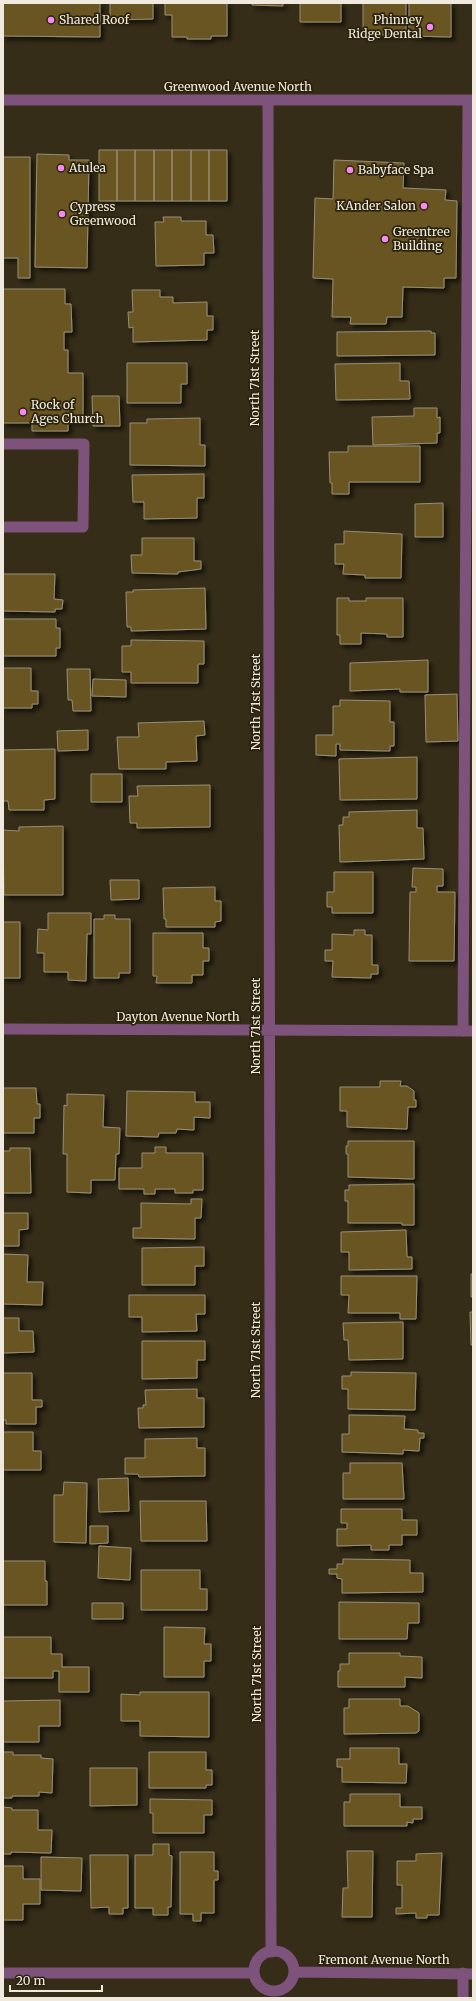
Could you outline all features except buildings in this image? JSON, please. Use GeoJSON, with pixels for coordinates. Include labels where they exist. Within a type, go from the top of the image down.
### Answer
{"type":"FeatureCollection","features":[{"type":"Feature","properties":{"kind":"street","name":"Greenwood Avenue North"},"geometry":{"type":"LineString","coordinates":[[3,100],[470,100]]}},
{"type":"Feature","properties":{"kind":"street"},"geometry":{"type":"LineString","coordinates":[[468,1031],[470,100]]}},
{"type":"Feature","properties":{"kind":"street","name":"North 71st Street"},"geometry":{"type":"LineString","coordinates":[[268,101],[271,1952]]}},
{"type":"Feature","properties":{"kind":"street"},"geometry":{"type":"LineString","coordinates":[[3,444],[84,444],[83,527],[3,527]]}},
{"type":"Feature","properties":{"kind":"street","name":"Dayton Avenue North"},"geometry":{"type":"LineString","coordinates":[[3,1029],[468,1031]]}},
{"type":"Feature","properties":{"kind":"street"},"geometry":{"type":"LineString","coordinates":[[271,1952],[282,1953],[288,1956],[292,1962],[294,1972],[291,1982],[287,1987],[274,1995],[262,1988],[254,1973],[255,1965],[258,1959],[262,1955],[271,1952]]}},
{"type":"Feature","properties":{"kind":"street","name":"Fremont Avenue North"},"geometry":{"type":"LineString","coordinates":[[294,1972],[468,1973]]}},
{"type":"Feature","properties":{"kind":"street"},"geometry":{"type":"LineString","coordinates":[[3,1973],[254,1973]]}},
{"type":"Feature","properties":{"kind":"street"},"geometry":{"type":"LineString","coordinates":[[463,1998],[468,1973]]}},
{"type":"Feature","properties":{"kind":"place","name":"Shared Roof"},"geometry":{"type":"Point","coordinates":[51,20]}},
{"type":"Feature","properties":{"kind":"place","name":"Phinney Ridge Dental"},"geometry":{"type":"Point","coordinates":[430,27]}},
{"type":"Feature","properties":{"kind":"place","name":"Atulea"},"geometry":{"type":"Point","coordinates":[61,168]}},
{"type":"Feature","properties":{"kind":"place","name":"Babyface Spa"},"geometry":{"type":"Point","coordinates":[350,170]}},
{"type":"Feature","properties":{"kind":"place","name":"KAnder Salon"},"geometry":{"type":"Point","coordinates":[424,206]}},
{"type":"Feature","properties":{"kind":"place","name":"Cypress Greenwood"},"geometry":{"type":"Point","coordinates":[62,214]}},
{"type":"Feature","properties":{"kind":"place","name":"Greentree Building"},"geometry":{"type":"Point","coordinates":[385,239]}},
{"type":"Feature","properties":{"kind":"place","name":"Rock of Ages Church"},"geometry":{"type":"Point","coordinates":[23,412]}}]}
